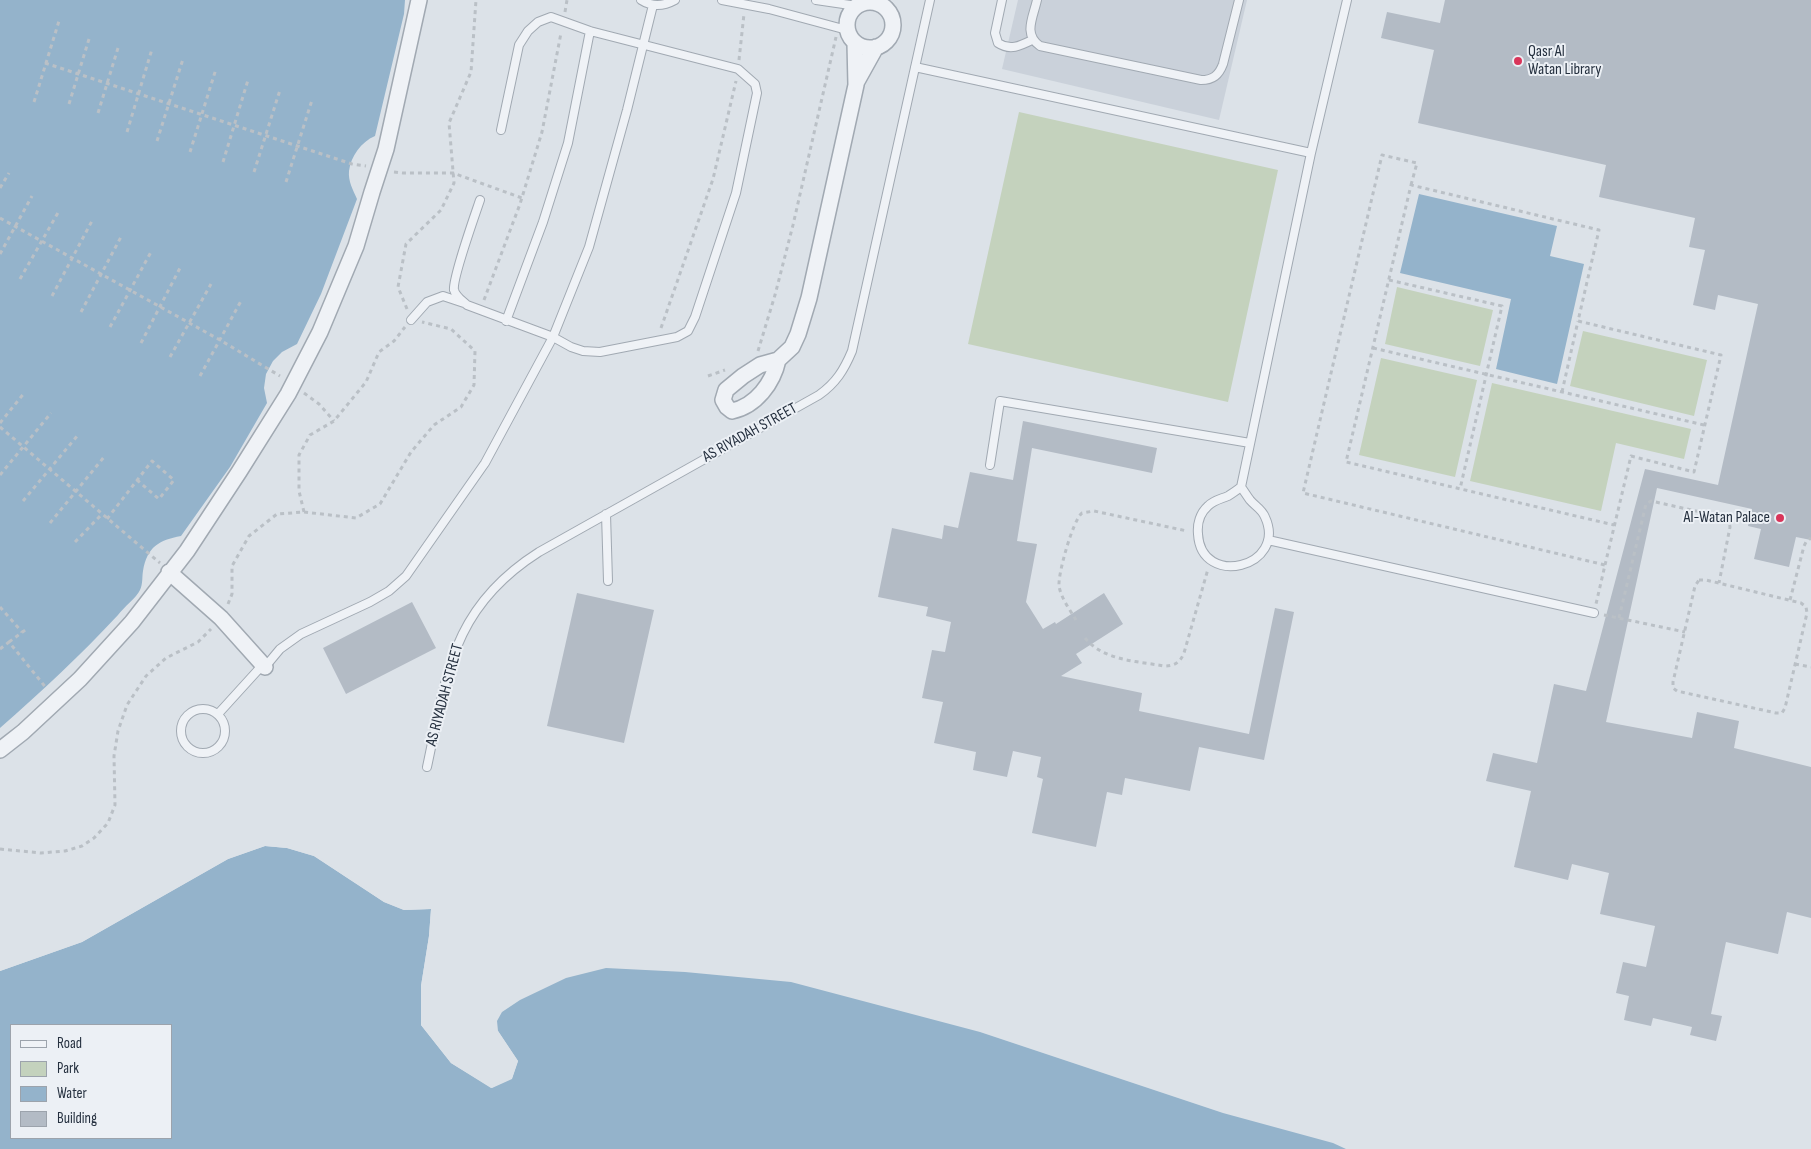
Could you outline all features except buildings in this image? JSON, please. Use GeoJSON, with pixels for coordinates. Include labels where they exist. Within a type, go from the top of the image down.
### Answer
{"type":"FeatureCollection","features":[{"type":"Feature","properties":{"kind":"street"},"geometry":{"type":"LineString","coordinates":[[0,750],[23,732],[80,679],[132,622],[187,551],[240,472],[288,394],[320,332],[356,246],[386,149],[419,0]]}},
{"type":"Feature","properties":{"kind":"street"},"geometry":{"type":"LineString","coordinates":[[847,33],[862,46],[876,47],[882,44],[892,33],[890,6],[861,3],[849,16],[847,33],[856,85]]}},
{"type":"Feature","properties":{"kind":"street"},"geometry":{"type":"LineString","coordinates":[[778,360],[792,347],[798,334],[809,298],[856,85],[876,47]]}},
{"type":"Feature","properties":{"kind":"street"},"geometry":{"type":"LineString","coordinates":[[169,572],[222,618],[265,667]]}},
{"type":"Feature","properties":{"kind":"lane"},"geometry":{"type":"LineString","coordinates":[[641,0],[653,5],[662,5],[676,0]]}},
{"type":"Feature","properties":{"kind":"lane"},"geometry":{"type":"LineString","coordinates":[[722,0],[746,4],[847,33]]}},
{"type":"Feature","properties":{"kind":"lane"},"geometry":{"type":"LineString","coordinates":[[816,0],[861,3]]}},
{"type":"Feature","properties":{"kind":"lane","name":"AS RIYADAH STREET"},"geometry":{"type":"LineString","coordinates":[[427,767],[452,659],[461,635],[474,612],[497,584],[524,562],[819,395],[835,382],[841,374],[852,351],[930,0]]}},
{"type":"Feature","properties":{"kind":"lane"},"geometry":{"type":"LineString","coordinates":[[1002,0],[995,33],[998,43],[1004,47],[1016,48],[1032,40]]}},
{"type":"Feature","properties":{"kind":"lane"},"geometry":{"type":"LineString","coordinates":[[1037,0],[1030,31],[1032,40],[1040,46],[1209,80],[1220,71],[1223,64],[1239,0]]}},
{"type":"Feature","properties":{"kind":"lane"},"geometry":{"type":"LineString","coordinates":[[1241,487],[1266,517],[1268,540],[1258,557],[1251,562],[1242,566],[1232,567],[1220,565],[1210,559],[1203,550],[1198,534],[1200,516],[1216,500],[1228,496],[1241,487],[1311,153],[1347,0]]}},
{"type":"Feature","properties":{"kind":"lane"},"geometry":{"type":"LineString","coordinates":[[218,714],[258,670],[265,667],[280,649],[301,634],[370,602],[389,591],[406,576],[485,463],[553,337],[589,247],[627,110],[653,5]]}},
{"type":"Feature","properties":{"kind":"lane"},"geometry":{"type":"LineString","coordinates":[[411,320],[427,302],[443,296],[553,337],[583,351],[600,352],[677,337],[688,331],[695,318],[736,194],[757,93],[755,84],[738,69],[590,31],[551,17],[538,22],[528,31],[518,45],[501,130]]}},
{"type":"Feature","properties":{"kind":"lane"},"geometry":{"type":"LineString","coordinates":[[506,321],[543,222],[568,142],[590,31]]}},
{"type":"Feature","properties":{"kind":"lane"},"geometry":{"type":"LineString","coordinates":[[915,67],[1311,153]]}},
{"type":"Feature","properties":{"kind":"lane"},"geometry":{"type":"LineString","coordinates":[[467,304],[458,297],[454,290],[458,268],[480,200]]}},
{"type":"Feature","properties":{"kind":"lane"},"geometry":{"type":"LineString","coordinates":[[990,465],[1000,400],[1250,443]]}},
{"type":"Feature","properties":{"kind":"lane"},"geometry":{"type":"LineString","coordinates":[[606,514],[608,581]]}},
{"type":"Feature","properties":{"kind":"lane"},"geometry":{"type":"LineString","coordinates":[[1268,540],[1594,613]]}},
{"type":"Feature","properties":{"kind":"lane"},"geometry":{"type":"LineString","coordinates":[[200,708],[208,708],[218,714],[225,724],[226,732],[221,746],[207,753],[199,753],[184,743],[180,728],[186,716],[200,708]]}},
{"type":"Feature","properties":{"kind":"path"},"geometry":{"type":"LineString","coordinates":[[411,320],[398,287],[406,244],[441,210],[454,183],[449,122],[471,72],[476,0]]}},
{"type":"Feature","properties":{"kind":"path"},"geometry":{"type":"LineString","coordinates":[[480,310],[522,198],[542,132],[567,0]]}},
{"type":"Feature","properties":{"kind":"path"},"geometry":{"type":"LineString","coordinates":[[657,340],[713,179],[738,69],[746,4]]}},
{"type":"Feature","properties":{"kind":"path"},"geometry":{"type":"LineString","coordinates":[[34,102],[59,21]]}},
{"type":"Feature","properties":{"kind":"path"},"geometry":{"type":"LineString","coordinates":[[757,353],[775,295],[847,33]]}},
{"type":"Feature","properties":{"kind":"path"},"geometry":{"type":"LineString","coordinates":[[69,104],[89,39]]}},
{"type":"Feature","properties":{"kind":"path"},"geometry":{"type":"LineString","coordinates":[[98,113],[118,48]]}},
{"type":"Feature","properties":{"kind":"path"},"geometry":{"type":"LineString","coordinates":[[126,132],[152,49]]}},
{"type":"Feature","properties":{"kind":"path"},"geometry":{"type":"LineString","coordinates":[[158,141],[183,59]]}},
{"type":"Feature","properties":{"kind":"path"},"geometry":{"type":"LineString","coordinates":[[45,63],[352,164],[403,173],[453,173],[522,198]]}},
{"type":"Feature","properties":{"kind":"path"},"geometry":{"type":"LineString","coordinates":[[190,152],[216,69]]}},
{"type":"Feature","properties":{"kind":"path"},"geometry":{"type":"LineString","coordinates":[[222,162],[248,80]]}},
{"type":"Feature","properties":{"kind":"path"},"geometry":{"type":"LineString","coordinates":[[254,172],[280,90]]}},
{"type":"Feature","properties":{"kind":"path"},"geometry":{"type":"LineString","coordinates":[[286,182],[312,100]]}},
{"type":"Feature","properties":{"kind":"path"},"geometry":{"type":"LineString","coordinates":[[1605,565],[1303,493],[1382,155],[1417,163],[1346,462],[1614,526]]}},
{"type":"Feature","properties":{"kind":"path"},"geometry":{"type":"LineString","coordinates":[[0,188],[8,173]]}},
{"type":"Feature","properties":{"kind":"path"},"geometry":{"type":"LineString","coordinates":[[1411,185],[1599,230],[1562,392]]}},
{"type":"Feature","properties":{"kind":"path"},"geometry":{"type":"LineString","coordinates":[[0,254],[32,196]]}},
{"type":"Feature","properties":{"kind":"path"},"geometry":{"type":"LineString","coordinates":[[20,279],[58,211]]}},
{"type":"Feature","properties":{"kind":"path"},"geometry":{"type":"LineString","coordinates":[[0,218],[268,368]]}},
{"type":"Feature","properties":{"kind":"path"},"geometry":{"type":"LineString","coordinates":[[52,296],[93,219]]}},
{"type":"Feature","properties":{"kind":"path"},"geometry":{"type":"LineString","coordinates":[[82,312],[122,235]]}},
{"type":"Feature","properties":{"kind":"path"},"geometry":{"type":"LineString","coordinates":[[110,327],[151,252]]}},
{"type":"Feature","properties":{"kind":"path"},"geometry":{"type":"LineString","coordinates":[[141,343],[180,268]]}},
{"type":"Feature","properties":{"kind":"path"},"geometry":{"type":"LineString","coordinates":[[1389,280],[1502,306],[1460,489]]}},
{"type":"Feature","properties":{"kind":"path"},"geometry":{"type":"LineString","coordinates":[[170,357],[211,284]]}},
{"type":"Feature","properties":{"kind":"path"},"geometry":{"type":"LineString","coordinates":[[200,376],[241,300]]}},
{"type":"Feature","properties":{"kind":"path"},"geometry":{"type":"LineString","coordinates":[[304,512],[299,491],[299,455],[310,435],[334,421],[366,382],[379,352],[394,341],[411,320]]}},
{"type":"Feature","properties":{"kind":"path"},"geometry":{"type":"LineString","coordinates":[[0,849],[41,853],[65,851],[82,846],[94,838],[108,823],[115,805],[114,756],[118,731],[127,706],[146,676],[166,658],[198,642],[222,618],[232,594],[232,566],[249,536],[278,514],[304,512],[356,518],[380,504],[411,452],[434,425],[461,407],[474,385],[475,351],[451,329],[411,320]]}},
{"type":"Feature","properties":{"kind":"path"},"geometry":{"type":"LineString","coordinates":[[1578,321],[1721,355],[1694,472],[1630,456],[1594,613],[1685,632]]}},
{"type":"Feature","properties":{"kind":"path"},"geometry":{"type":"LineString","coordinates":[[1373,348],[1704,425]]}},
{"type":"Feature","properties":{"kind":"path"},"geometry":{"type":"LineString","coordinates":[[708,376],[731,368]]}},
{"type":"Feature","properties":{"kind":"path"},"geometry":{"type":"LineString","coordinates":[[0,422],[25,392]]}},
{"type":"Feature","properties":{"kind":"path"},"geometry":{"type":"LineString","coordinates":[[0,475],[51,413]]}},
{"type":"Feature","properties":{"kind":"path"},"geometry":{"type":"LineString","coordinates":[[0,427],[107,519],[149,552]]}},
{"type":"Feature","properties":{"kind":"path"},"geometry":{"type":"LineString","coordinates":[[23,501],[78,435]]}},
{"type":"Feature","properties":{"kind":"path"},"geometry":{"type":"LineString","coordinates":[[50,523],[104,457]]}},
{"type":"Feature","properties":{"kind":"path"},"geometry":{"type":"LineString","coordinates":[[107,519],[137,480],[152,461],[174,480],[159,499],[137,480]]}},
{"type":"Feature","properties":{"kind":"path"},"geometry":{"type":"LineString","coordinates":[[1619,618],[1646,504],[1651,501],[1723,517],[1729,521],[1730,527],[1719,583]]}},
{"type":"Feature","properties":{"kind":"path"},"geometry":{"type":"LineString","coordinates":[[1076,620],[1061,592],[1059,575],[1075,520],[1082,513],[1094,511],[1198,534]]}},
{"type":"Feature","properties":{"kind":"path"},"geometry":{"type":"LineString","coordinates":[[75,542],[102,514]]}},
{"type":"Feature","properties":{"kind":"path"},"geometry":{"type":"LineString","coordinates":[[1790,600],[1804,546],[1811,538]]}},
{"type":"Feature","properties":{"kind":"path"},"geometry":{"type":"LineString","coordinates":[[1085,638],[1096,649],[1111,656],[1164,666],[1177,664],[1182,659],[1184,653],[1210,559]]}},
{"type":"Feature","properties":{"kind":"path"},"geometry":{"type":"LineString","coordinates":[[1700,580],[1719,583],[1790,600],[1804,605],[1807,610],[1785,708],[1782,713],[1779,714],[1677,691],[1673,688],[1697,583],[1700,580]]}},
{"type":"Feature","properties":{"kind":"path"},"geometry":{"type":"LineString","coordinates":[[0,607],[22,632]]}},
{"type":"Feature","properties":{"kind":"path"},"geometry":{"type":"LineString","coordinates":[[0,649],[28,628]]}},
{"type":"Feature","properties":{"kind":"path"},"geometry":{"type":"LineString","coordinates":[[9,642],[46,688]]}},
{"type":"Feature","properties":{"kind":"path"},"geometry":{"type":"LineString","coordinates":[[1795,664],[1811,667]]}},
{"type":"Feature","properties":{"kind":"shaded area"},"geometry":{"type":"Polygon","coordinates":[[[1018,0],[1247,0],[1219,120],[1002,69],[1018,0]]]}},
{"type":"Feature","properties":{"kind":"green space"},"geometry":{"type":"Polygon","coordinates":[[[1019,112],[1278,170],[1228,402],[968,344],[1019,112]]]}},
{"type":"Feature","properties":{"kind":"green space"},"geometry":{"type":"Polygon","coordinates":[[[1397,287],[1493,310],[1480,366],[1385,344],[1397,287]]]}},
{"type":"Feature","properties":{"kind":"green space"},"geometry":{"type":"Polygon","coordinates":[[[1583,331],[1707,360],[1694,416],[1570,386],[1583,331]]]}},
{"type":"Feature","properties":{"kind":"green space"},"geometry":{"type":"Polygon","coordinates":[[[1381,358],[1477,380],[1455,477],[1359,455],[1381,358]]]}},
{"type":"Feature","properties":{"kind":"green space"},"geometry":{"type":"Polygon","coordinates":[[[1492,383],[1691,429],[1684,459],[1616,443],[1601,511],[1470,481],[1492,383]]]}},
{"type":"Feature","properties":{"kind":"water"},"geometry":{"type":"Polygon","coordinates":[[[0,0],[405,0],[404,14],[375,136],[361,146],[354,155],[350,165],[349,178],[357,199],[321,294],[297,344],[282,352],[273,361],[266,374],[264,388],[267,403],[230,467],[181,536],[166,540],[151,550],[145,563],[141,588],[136,596],[75,659],[0,728],[0,0]]]}},
{"type":"Feature","properties":{"kind":"water"},"geometry":{"type":"Polygon","coordinates":[[[1419,194],[1557,226],[1550,256],[1584,264],[1557,384],[1496,369],[1511,299],[1400,273],[1419,194]]]}},
{"type":"Feature","properties":{"kind":"water"},"geometry":{"type":"Polygon","coordinates":[[[265,846],[287,848],[314,856],[384,902],[404,910],[431,909],[421,986],[421,1025],[451,1063],[491,1088],[512,1078],[518,1061],[498,1031],[497,1021],[502,1012],[520,1000],[566,978],[606,968],[685,972],[791,982],[980,1032],[1223,1113],[1333,1143],[1346,1149],[0,1149],[0,971],[82,942],[228,859],[265,846]]]}},
{"type":"Feature","properties":{"kind":"pier"},"geometry":{"type":"Polygon","coordinates":[[[265,844],[288,846],[315,854],[385,900],[405,907],[432,907],[432,936],[423,987],[424,1024],[453,1062],[492,1085],[510,1077],[515,1061],[496,1031],[498,1031],[518,1061],[512,1079],[492,1088],[451,1063],[421,1025],[421,986],[431,909],[404,910],[384,902],[314,856],[287,848],[265,846],[228,859],[82,942],[0,971],[0,969],[81,940],[227,857],[265,844]]]}},
{"type":"Feature","properties":{"kind":"place","name":"Qasr Al Watan Library"},"geometry":{"type":"Point","coordinates":[1518,61]}},
{"type":"Feature","properties":{"kind":"place","name":"Al-Watan Palace"},"geometry":{"type":"Point","coordinates":[1780,518]}}]}
